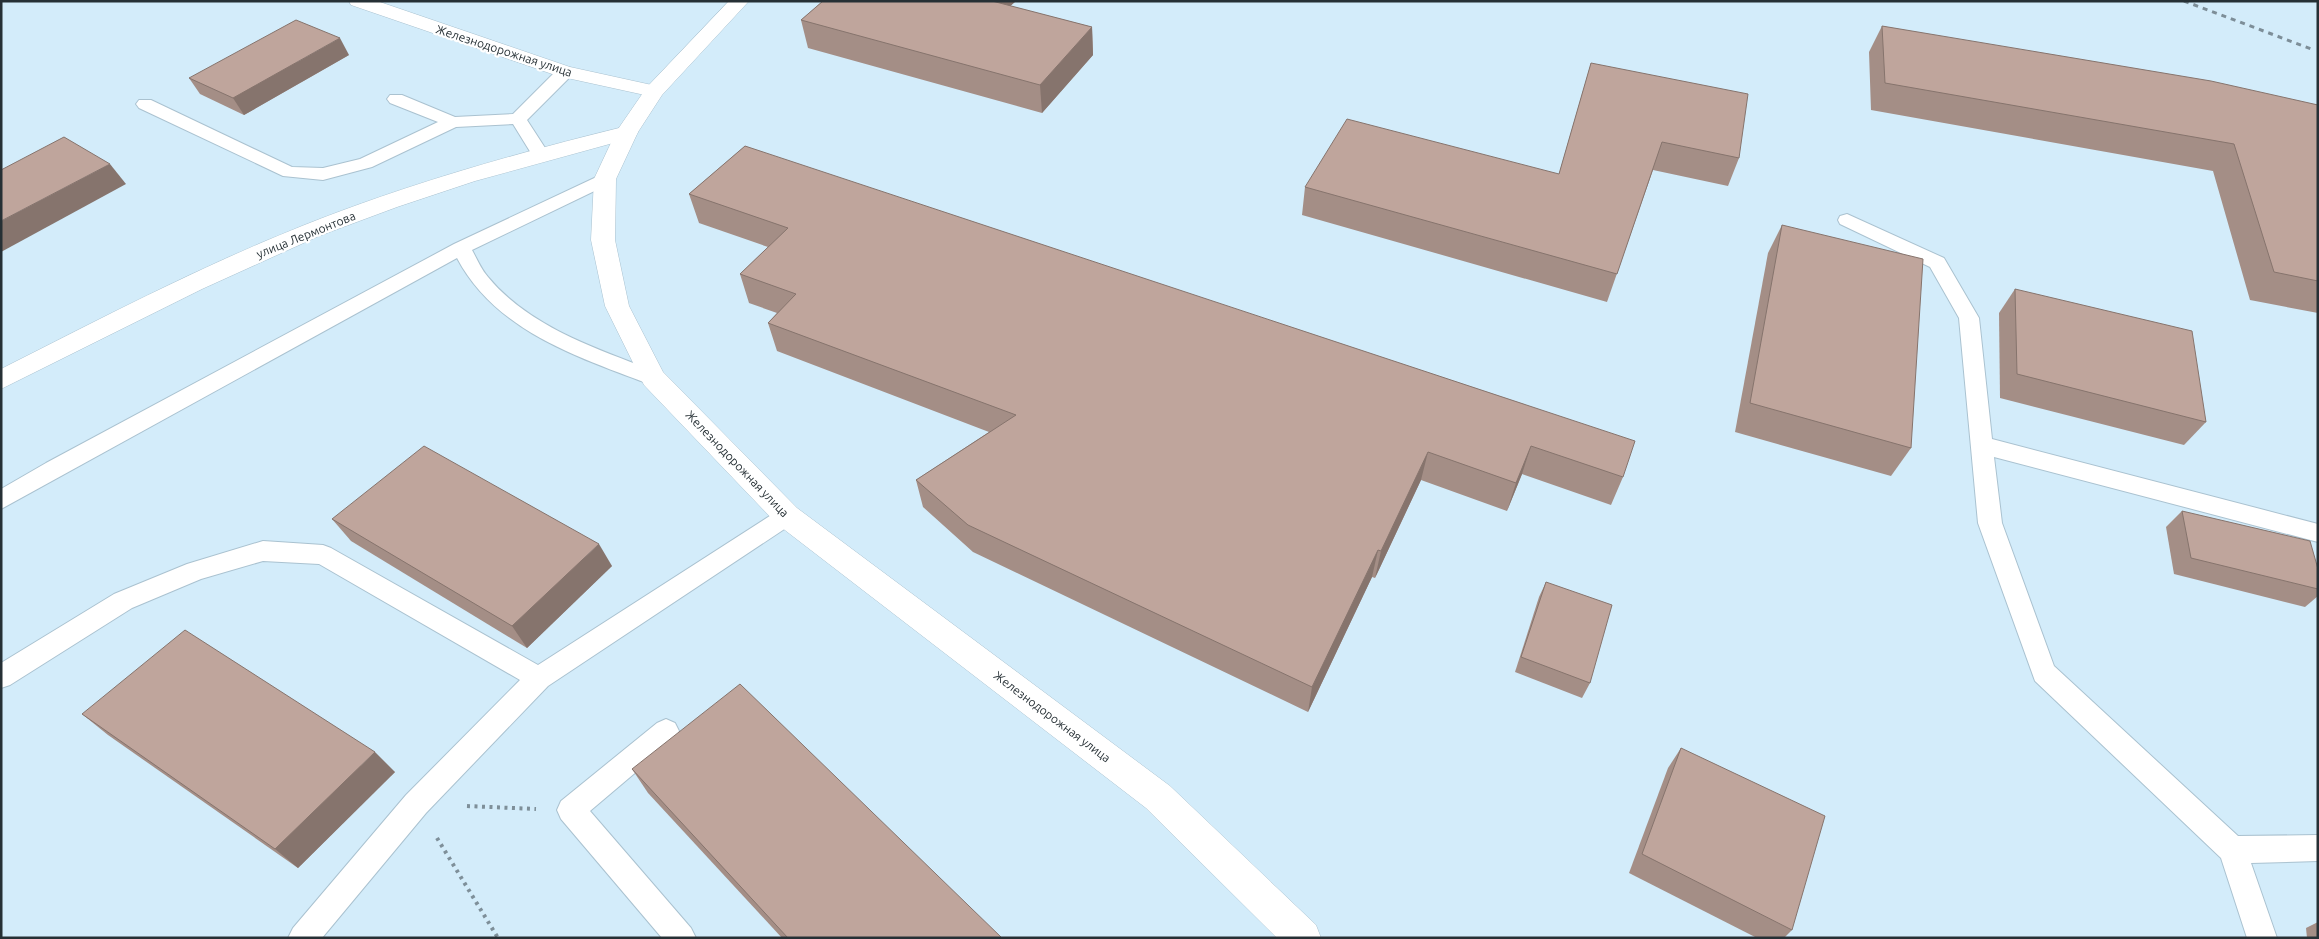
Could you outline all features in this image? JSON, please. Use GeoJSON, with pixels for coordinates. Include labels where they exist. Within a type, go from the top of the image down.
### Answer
{"type":"FeatureCollection","features":[{"type":"Feature","properties":{"kind":"main road","name":"Железнодорожная улица"},"geometry":{"type":"LineString","coordinates":[[358,1],[565,72],[654,90],[627,132],[605,179],[603,240],[617,306],[653,378],[787,516],[1158,797],[1303,938]]}},
{"type":"Feature","properties":{"kind":"main road"},"geometry":{"type":"LineString","coordinates":[[654,90],[740,1]]}},
{"type":"Feature","properties":{"kind":"main road","name":"улица Лермонтова"},"geometry":{"type":"LineString","coordinates":[[1,380],[156,301],[310,232],[417,192],[540,154],[627,132]]}},
{"type":"Feature","properties":{"kind":"lane"},"geometry":{"type":"LineString","coordinates":[[145,104],[289,172],[323,174],[366,163],[453,122],[518,119],[565,72]]}},
{"type":"Feature","properties":{"kind":"lane"},"geometry":{"type":"LineString","coordinates":[[396,99],[453,122]]}},
{"type":"Feature","properties":{"kind":"lane"},"geometry":{"type":"LineString","coordinates":[[518,119],[540,154]]}},
{"type":"Feature","properties":{"kind":"lane"},"geometry":{"type":"LineString","coordinates":[[1,500],[54,469],[461,248],[605,179]]}},
{"type":"Feature","properties":{"kind":"lane"},"geometry":{"type":"LineString","coordinates":[[1848,220],[1937,263],[1969,318],[1990,523],[2044,673],[2232,850],[2262,938]]}},
{"type":"Feature","properties":{"kind":"lane"},"geometry":{"type":"LineString","coordinates":[[461,248],[482,283],[520,319],[572,347],[653,378]]}},
{"type":"Feature","properties":{"kind":"lane"},"geometry":{"type":"LineString","coordinates":[[1982,445],[2318,533]]}},
{"type":"Feature","properties":{"kind":"lane"},"geometry":{"type":"LineString","coordinates":[[303,938],[416,804],[538,678],[787,516]]}},
{"type":"Feature","properties":{"kind":"lane"},"geometry":{"type":"LineString","coordinates":[[1,677],[123,601],[195,571],[263,551],[323,556],[538,678]]}},
{"type":"Feature","properties":{"kind":"lane"},"geometry":{"type":"LineString","coordinates":[[666,731],[571,810],[681,938]]}},
{"type":"Feature","properties":{"kind":"lane"},"geometry":{"type":"LineString","coordinates":[[2232,850],[2318,848]]}},
{"type":"Feature","properties":{"kind":"path"},"geometry":{"type":"LineString","coordinates":[[416,804],[571,810]]}},
{"type":"Feature","properties":{"kind":"path"},"geometry":{"type":"LineString","coordinates":[[416,804],[498,938]]}},
{"type":"Feature","properties":{"kind":"building"},"geometry":{"type":"Polygon","coordinates":[[[823,1],[992,1],[1092,27],[1040,85],[801,20],[823,1]]]}},
{"type":"Feature","properties":{"kind":"building"},"geometry":{"type":"Polygon","coordinates":[[[296,20],[340,38],[233,98],[189,78],[296,20]]]}},
{"type":"Feature","properties":{"kind":"building"},"geometry":{"type":"Polygon","coordinates":[[[1882,26],[2211,81],[2318,105],[2318,281],[2274,272],[2234,144],[1885,83],[1882,26]]]}},
{"type":"Feature","properties":{"kind":"building"},"geometry":{"type":"Polygon","coordinates":[[[1591,63],[1748,94],[1739,158],[1662,142],[1617,274],[1305,187],[1347,119],[1559,174],[1591,63]]]}},
{"type":"Feature","properties":{"kind":"building"},"geometry":{"type":"Polygon","coordinates":[[[64,137],[110,164],[1,221],[1,170],[64,137]]]}},
{"type":"Feature","properties":{"kind":"building"},"geometry":{"type":"Polygon","coordinates":[[[745,146],[1635,441],[1623,477],[1531,446],[1516,483],[1428,452],[1381,551],[1378,550],[1312,687],[968,525],[916,480],[1016,415],[768,323],[796,294],[740,274],[788,228],[689,194],[745,146]]]}},
{"type":"Feature","properties":{"kind":"building"},"geometry":{"type":"Polygon","coordinates":[[[1782,225],[1923,259],[1911,448],[1750,403],[1782,225]]]}},
{"type":"Feature","properties":{"kind":"building"},"geometry":{"type":"Polygon","coordinates":[[[2015,289],[2192,331],[2206,422],[2017,374],[2015,289]]]}},
{"type":"Feature","properties":{"kind":"building"},"geometry":{"type":"Polygon","coordinates":[[[424,446],[599,544],[512,626],[332,519],[424,446]]]}},
{"type":"Feature","properties":{"kind":"building"},"geometry":{"type":"Polygon","coordinates":[[[2182,511],[2310,541],[2318,569],[2318,589],[2191,558],[2182,511]]]}},
{"type":"Feature","properties":{"kind":"building"},"geometry":{"type":"Polygon","coordinates":[[[1546,582],[1612,605],[1590,683],[1521,657],[1546,582]]]}},
{"type":"Feature","properties":{"kind":"building"},"geometry":{"type":"Polygon","coordinates":[[[185,630],[375,752],[275,849],[82,714],[185,630]]]}},
{"type":"Feature","properties":{"kind":"building"},"geometry":{"type":"Polygon","coordinates":[[[740,684],[1002,938],[788,938],[632,769],[740,684]]]}},
{"type":"Feature","properties":{"kind":"building"},"geometry":{"type":"Polygon","coordinates":[[[1681,748],[1825,816],[1792,930],[1642,854],[1681,748]]]}},
{"type":"Feature","properties":{"kind":"railway"},"geometry":{"type":"LineString","coordinates":[[2184,1],[2314,50]]}}]}
